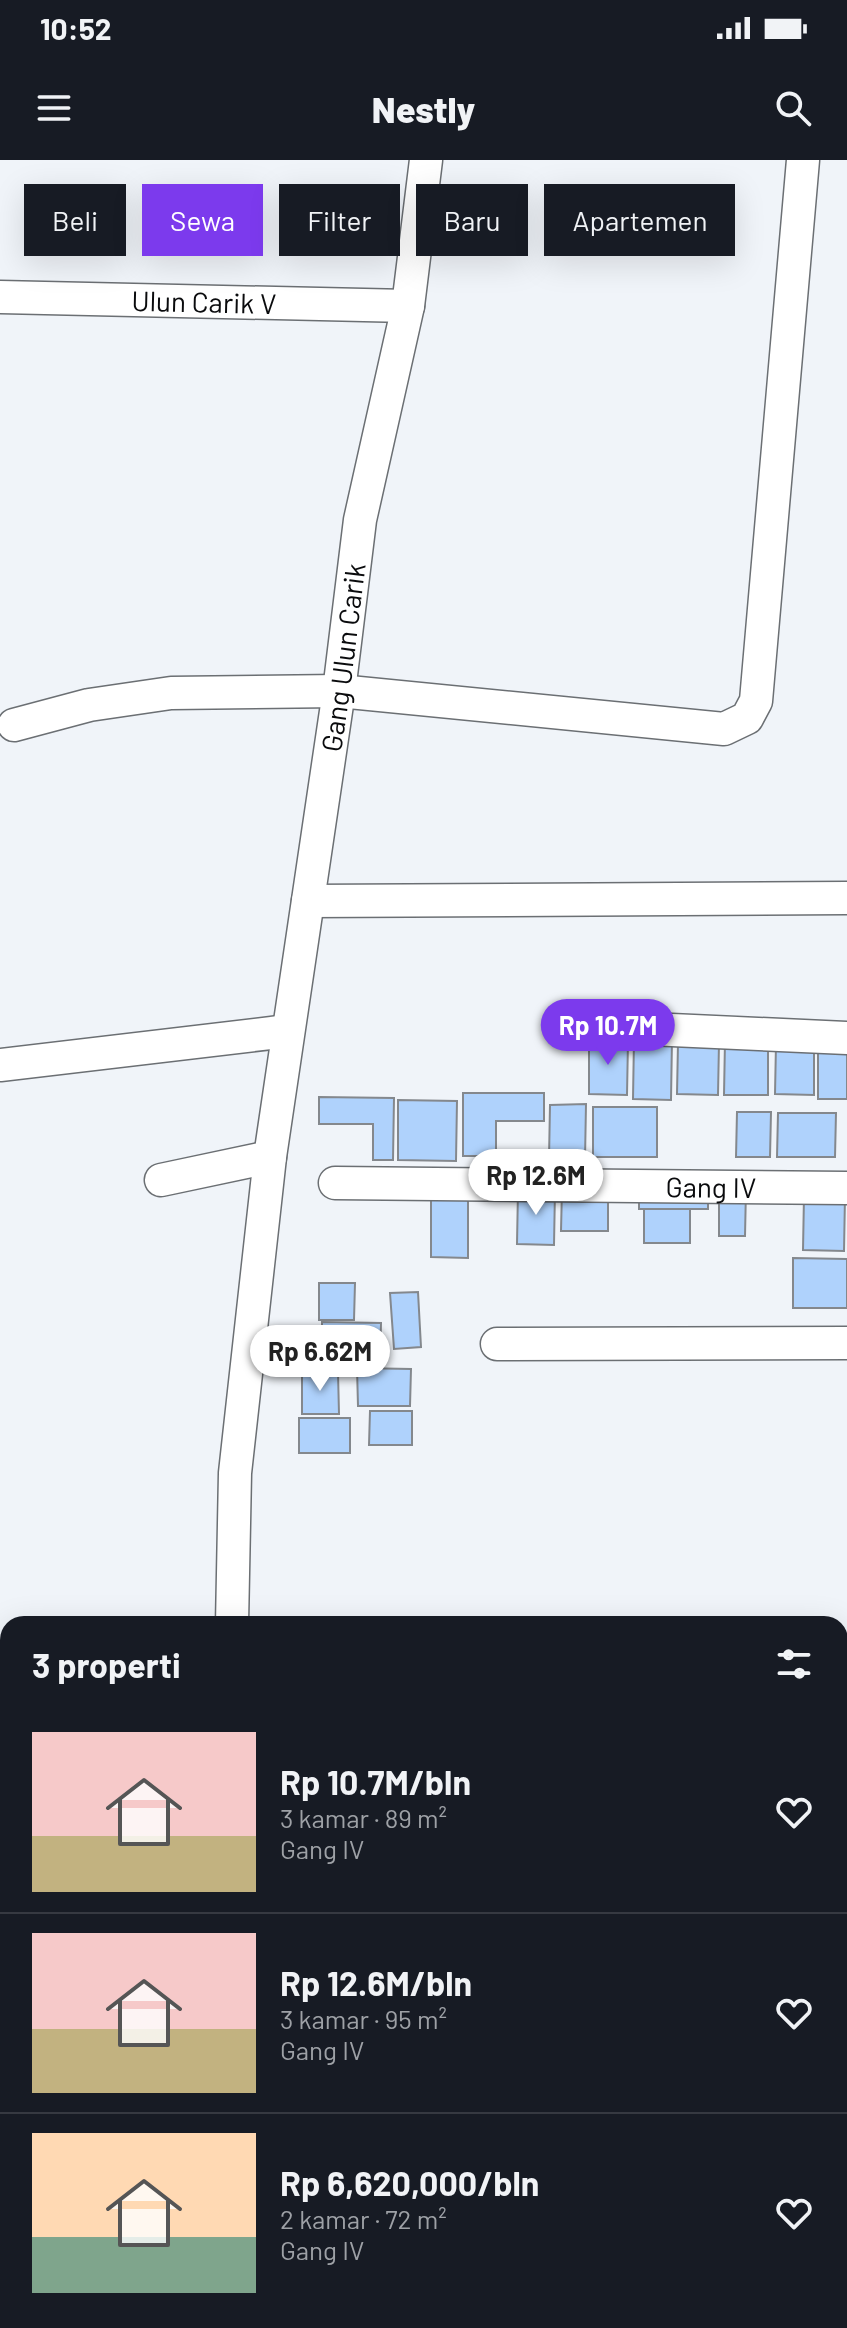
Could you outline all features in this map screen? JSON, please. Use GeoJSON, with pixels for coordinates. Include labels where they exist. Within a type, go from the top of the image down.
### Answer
{"type":"FeatureCollection","features":[{"type":"Feature","properties":{"kind":"street","name":"Gang Ulun Carik"},"geometry":{"type":"LineString","coordinates":[[232,1616],[235,1473],[270,1157],[339,691],[360,520],[408,306],[426,160]]}},
{"type":"Feature","properties":{"kind":"street"},"geometry":{"type":"LineString","coordinates":[[14,725],[89,705],[171,693],[339,691],[724,729],[747,718],[756,701],[803,160]]}},
{"type":"Feature","properties":{"kind":"street","name":"Ulun Carik V"},"geometry":{"type":"LineString","coordinates":[[0,297],[408,306]]}},
{"type":"Feature","properties":{"kind":"street"},"geometry":{"type":"LineString","coordinates":[[308,901],[847,898]]}},
{"type":"Feature","properties":{"kind":"street"},"geometry":{"type":"LineString","coordinates":[[628,1028],[847,1038]]}},
{"type":"Feature","properties":{"kind":"street"},"geometry":{"type":"LineString","coordinates":[[0,1065],[288,1031]]}},
{"type":"Feature","properties":{"kind":"street"},"geometry":{"type":"LineString","coordinates":[[161,1180],[270,1157]]}},
{"type":"Feature","properties":{"kind":"street","name":"Gang IV"},"geometry":{"type":"LineString","coordinates":[[335,1183],[847,1188]]}},
{"type":"Feature","properties":{"kind":"street"},"geometry":{"type":"LineString","coordinates":[[497,1344],[847,1343]]}},
{"type":"Feature","properties":{"kind":"building"},"geometry":{"type":"Polygon","coordinates":[[[634,1039],[672,1039],[671,1100],[633,1099],[634,1039]]]}},
{"type":"Feature","properties":{"kind":"building"},"geometry":{"type":"Polygon","coordinates":[[[589,1040],[628,1041],[627,1095],[589,1094],[589,1040]]]}},
{"type":"Feature","properties":{"kind":"building"},"geometry":{"type":"Polygon","coordinates":[[[725,1041],[768,1042],[768,1095],[724,1095],[725,1041]]]}},
{"type":"Feature","properties":{"kind":"building"},"geometry":{"type":"Polygon","coordinates":[[[678,1043],[719,1043],[718,1095],[677,1094],[678,1043]]]}},
{"type":"Feature","properties":{"kind":"building"},"geometry":{"type":"Polygon","coordinates":[[[776,1044],[814,1045],[814,1095],[775,1094],[776,1044]]]}},
{"type":"Feature","properties":{"kind":"building"},"geometry":{"type":"Polygon","coordinates":[[[818,1045],[847,1045],[847,1099],[818,1099],[818,1045]]]}},
{"type":"Feature","properties":{"kind":"building"},"geometry":{"type":"Polygon","coordinates":[[[463,1093],[544,1093],[544,1121],[496,1121],[496,1156],[463,1156],[463,1093]]]}},
{"type":"Feature","properties":{"kind":"building"},"geometry":{"type":"Polygon","coordinates":[[[319,1097],[394,1098],[393,1160],[373,1160],[373,1124],[319,1124],[319,1097]]]}},
{"type":"Feature","properties":{"kind":"building"},"geometry":{"type":"Polygon","coordinates":[[[398,1100],[457,1101],[456,1161],[398,1160],[398,1100]]]}},
{"type":"Feature","properties":{"kind":"building"},"geometry":{"type":"Polygon","coordinates":[[[586,1104],[585,1159],[549,1159],[550,1105],[586,1104]]]}},
{"type":"Feature","properties":{"kind":"building"},"geometry":{"type":"Polygon","coordinates":[[[593,1107],[657,1107],[657,1157],[593,1157],[593,1107]]]}},
{"type":"Feature","properties":{"kind":"building"},"geometry":{"type":"Polygon","coordinates":[[[737,1112],[771,1112],[770,1157],[736,1157],[737,1112]]]}},
{"type":"Feature","properties":{"kind":"building"},"geometry":{"type":"Polygon","coordinates":[[[778,1113],[836,1113],[835,1157],[777,1157],[778,1113]]]}},
{"type":"Feature","properties":{"kind":"building"},"geometry":{"type":"Polygon","coordinates":[[[639,1188],[708,1188],[708,1209],[639,1209],[639,1188]]]}},
{"type":"Feature","properties":{"kind":"building"},"geometry":{"type":"Polygon","coordinates":[[[562,1189],[608,1189],[608,1231],[561,1231],[562,1189]]]}},
{"type":"Feature","properties":{"kind":"building"},"geometry":{"type":"Polygon","coordinates":[[[719,1189],[746,1189],[745,1236],[719,1236],[719,1189]]]}},
{"type":"Feature","properties":{"kind":"building"},"geometry":{"type":"Polygon","coordinates":[[[518,1190],[555,1190],[554,1245],[517,1244],[518,1190]]]}},
{"type":"Feature","properties":{"kind":"building"},"geometry":{"type":"Polygon","coordinates":[[[431,1192],[468,1192],[468,1258],[431,1257],[431,1192]]]}},
{"type":"Feature","properties":{"kind":"building"},"geometry":{"type":"Polygon","coordinates":[[[804,1196],[845,1196],[844,1251],[803,1250],[804,1196]]]}},
{"type":"Feature","properties":{"kind":"building"},"geometry":{"type":"Polygon","coordinates":[[[644,1209],[690,1209],[690,1243],[644,1243],[644,1209]]]}},
{"type":"Feature","properties":{"kind":"building"},"geometry":{"type":"Polygon","coordinates":[[[793,1258],[847,1259],[847,1308],[793,1308],[793,1258]]]}},
{"type":"Feature","properties":{"kind":"building"},"geometry":{"type":"Polygon","coordinates":[[[319,1283],[355,1283],[354,1320],[319,1320],[319,1283]]]}},
{"type":"Feature","properties":{"kind":"building"},"geometry":{"type":"Polygon","coordinates":[[[418,1292],[421,1347],[394,1349],[390,1293],[418,1292]]]}},
{"type":"Feature","properties":{"kind":"building"},"geometry":{"type":"Polygon","coordinates":[[[322,1322],[381,1323],[380,1363],[322,1362],[322,1322]]]}},
{"type":"Feature","properties":{"kind":"building"},"geometry":{"type":"Polygon","coordinates":[[[357,1368],[411,1369],[410,1406],[358,1406],[357,1368]]]}},
{"type":"Feature","properties":{"kind":"building"},"geometry":{"type":"Polygon","coordinates":[[[302,1372],[338,1372],[339,1414],[302,1414],[302,1372]]]}},
{"type":"Feature","properties":{"kind":"building"},"geometry":{"type":"Polygon","coordinates":[[[370,1411],[412,1411],[412,1445],[369,1445],[370,1411]]]}},
{"type":"Feature","properties":{"kind":"building"},"geometry":{"type":"Polygon","coordinates":[[[299,1418],[350,1418],[350,1453],[299,1453],[299,1418]]]}}]}
